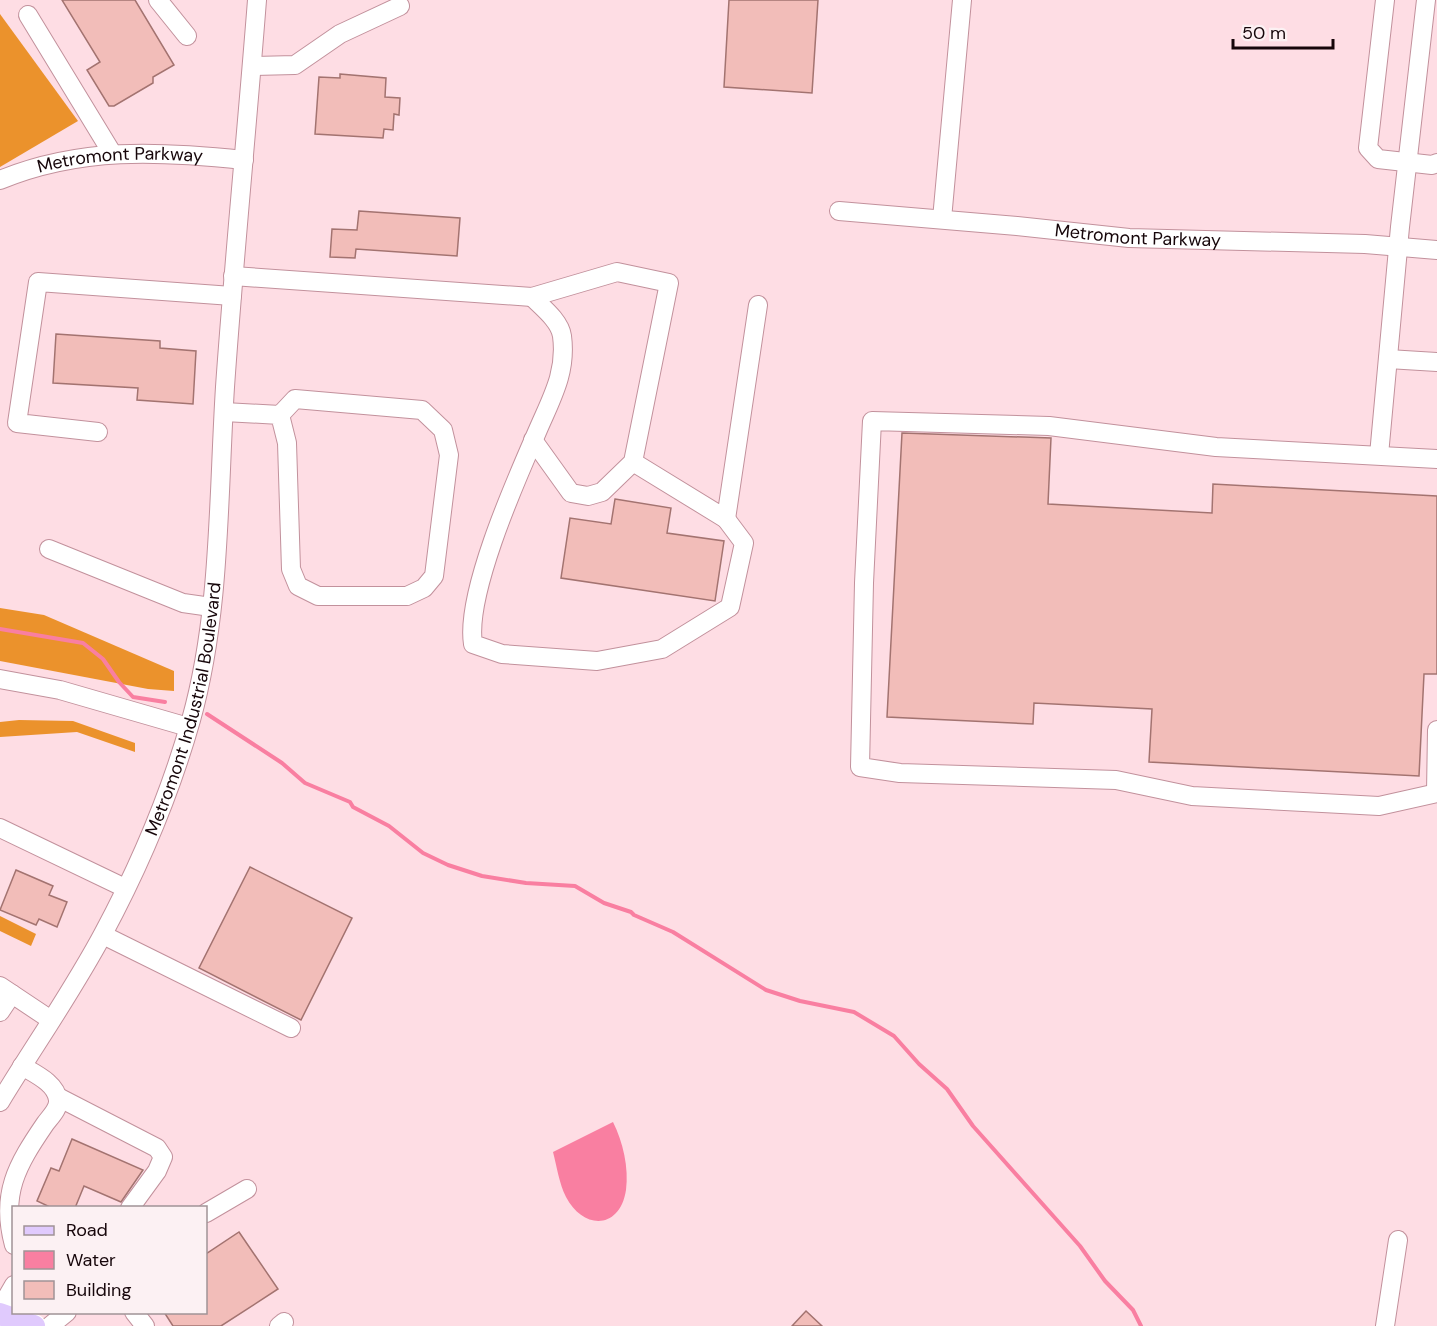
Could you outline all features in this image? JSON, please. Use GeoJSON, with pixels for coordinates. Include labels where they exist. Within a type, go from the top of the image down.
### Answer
{"type":"FeatureCollection","features":[{"type":"Feature","properties":{"kind":"main road"},"geometry":{"type":"LineString","coordinates":[[0,1314],[34,1326]]}},
{"type":"Feature","properties":{"kind":"street"},"geometry":{"type":"LineString","coordinates":[[158,0],[187,36]]}},
{"type":"Feature","properties":{"kind":"street","name":"Metromont Industrial Boulevard"},"geometry":{"type":"LineString","coordinates":[[0,1102],[103,935],[149,838],[188,728],[206,654],[233,276],[257,0]]}},
{"type":"Feature","properties":{"kind":"street"},"geometry":{"type":"LineString","coordinates":[[942,219],[962,0]]}},
{"type":"Feature","properties":{"kind":"street"},"geometry":{"type":"LineString","coordinates":[[1385,0],[1368,148],[1378,159],[1432,165],[1437,163]]}},
{"type":"Feature","properties":{"kind":"street"},"geometry":{"type":"LineString","coordinates":[[1379,454],[1407,162],[1426,0]]}},
{"type":"Feature","properties":{"kind":"street"},"geometry":{"type":"LineString","coordinates":[[252,66],[295,65],[340,34],[400,6]]}},
{"type":"Feature","properties":{"kind":"street"},"geometry":{"type":"LineString","coordinates":[[27,15],[112,153]]}},
{"type":"Feature","properties":{"kind":"street","name":"Metromont Parkway"},"geometry":{"type":"LineString","coordinates":[[0,180],[49,162],[112,153],[185,153],[244,160]]}},
{"type":"Feature","properties":{"kind":"street","name":"Metromont Parkway"},"geometry":{"type":"LineString","coordinates":[[839,211],[1129,238],[1399,246],[1437,250]]}},
{"type":"Feature","properties":{"kind":"street"},"geometry":{"type":"LineString","coordinates":[[233,276],[532,297],[617,272],[669,283],[633,462],[602,492],[588,496],[571,493],[533,440]]}},
{"type":"Feature","properties":{"kind":"street"},"geometry":{"type":"LineString","coordinates":[[98,432],[17,423],[38,282],[232,296]]}},
{"type":"Feature","properties":{"kind":"street"},"geometry":{"type":"LineString","coordinates":[[532,297],[549,314],[562,334],[563,372],[512,488],[473,606],[470,627],[473,644],[502,654],[597,661],[662,649],[730,607],[744,543],[726,519],[633,462]]}},
{"type":"Feature","properties":{"kind":"street"},"geometry":{"type":"LineString","coordinates":[[726,519],[758,305]]}},
{"type":"Feature","properties":{"kind":"street"},"geometry":{"type":"LineString","coordinates":[[1388,359],[1437,362]]}},
{"type":"Feature","properties":{"kind":"street"},"geometry":{"type":"LineString","coordinates":[[224,412],[280,415],[295,399],[422,410],[443,430],[449,455],[434,576],[424,588],[407,596],[318,596],[298,586],[291,569],[287,443],[280,415]]}},
{"type":"Feature","properties":{"kind":"street"},"geometry":{"type":"LineString","coordinates":[[1437,459],[1379,454],[1216,447],[1049,426],[872,421],[864,583],[860,767],[900,773],[1116,780],[1192,796],[1379,806],[1437,793],[1437,730]]}},
{"type":"Feature","properties":{"kind":"street"},"geometry":{"type":"LineString","coordinates":[[49,549],[183,603],[211,607]]}},
{"type":"Feature","properties":{"kind":"street"},"geometry":{"type":"LineString","coordinates":[[0,679],[60,690],[188,728]]}},
{"type":"Feature","properties":{"kind":"street"},"geometry":{"type":"LineString","coordinates":[[0,828],[125,888]]}},
{"type":"Feature","properties":{"kind":"street"},"geometry":{"type":"LineString","coordinates":[[103,935],[291,1028]]}},
{"type":"Feature","properties":{"kind":"street"},"geometry":{"type":"LineString","coordinates":[[0,1012],[6,990],[51,1020]]}},
{"type":"Feature","properties":{"kind":"street"},"geometry":{"type":"LineString","coordinates":[[22,1066],[48,1083],[58,1097],[157,1149],[163,1157],[157,1172],[132,1206]]}},
{"type":"Feature","properties":{"kind":"street"},"geometry":{"type":"LineString","coordinates":[[12,1241],[5,1228],[3,1192],[30,1146],[58,1106],[58,1097]]}},
{"type":"Feature","properties":{"kind":"street"},"geometry":{"type":"LineString","coordinates":[[207,1212],[247,1189]]}},
{"type":"Feature","properties":{"kind":"street"},"geometry":{"type":"LineString","coordinates":[[1385,1326],[1398,1240]]}},
{"type":"Feature","properties":{"kind":"street"},"geometry":{"type":"LineString","coordinates":[[0,1310],[12,1289]]}},
{"type":"Feature","properties":{"kind":"street"},"geometry":{"type":"LineString","coordinates":[[50,1326],[65,1314]]}},
{"type":"Feature","properties":{"kind":"street"},"geometry":{"type":"LineString","coordinates":[[136,1314],[145,1326]]}},
{"type":"Feature","properties":{"kind":"shaded area"},"geometry":{"type":"Polygon","coordinates":[[[0,14],[78,121],[0,167],[0,14]]]}},
{"type":"Feature","properties":{"kind":"shaded area"},"geometry":{"type":"Polygon","coordinates":[[[0,608],[44,615],[174,671],[174,691],[148,689],[0,661],[0,608]]]}},
{"type":"Feature","properties":{"kind":"shaded area"},"geometry":{"type":"Polygon","coordinates":[[[73,721],[135,743],[135,752],[77,732],[0,737],[0,722],[73,721]]]}},
{"type":"Feature","properties":{"kind":"shaded area"},"geometry":{"type":"Polygon","coordinates":[[[0,916],[36,934],[31,946],[0,931],[0,916]]]}},
{"type":"Feature","properties":{"kind":"water"},"geometry":{"type":"Polygon","coordinates":[[[613,1122],[624,1155],[627,1173],[626,1190],[616,1213],[600,1221],[591,1220],[573,1208],[566,1197],[553,1152],[613,1122]]]}},
{"type":"Feature","properties":{"kind":"building"},"geometry":{"type":"Polygon","coordinates":[[[62,0],[135,0],[174,65],[153,77],[153,83],[114,106],[109,106],[87,70],[100,62],[62,0]]]}},
{"type":"Feature","properties":{"kind":"building"},"geometry":{"type":"Polygon","coordinates":[[[729,0],[818,0],[812,93],[724,87],[729,0]]]}},
{"type":"Feature","properties":{"kind":"building"},"geometry":{"type":"Polygon","coordinates":[[[340,74],[386,78],[385,97],[400,98],[399,115],[394,114],[393,130],[384,129],[383,138],[315,134],[319,77],[340,78],[340,74]]]}},
{"type":"Feature","properties":{"kind":"building"},"geometry":{"type":"Polygon","coordinates":[[[359,211],[460,218],[457,256],[356,249],[355,258],[330,257],[332,229],[357,230],[359,211]]]}},
{"type":"Feature","properties":{"kind":"building"},"geometry":{"type":"Polygon","coordinates":[[[56,334],[160,341],[160,348],[196,351],[193,404],[137,400],[138,388],[53,383],[56,334]]]}},
{"type":"Feature","properties":{"kind":"building"},"geometry":{"type":"Polygon","coordinates":[[[902,433],[1051,438],[1048,504],[1212,513],[1213,484],[1437,496],[1437,674],[1424,674],[1419,776],[1149,762],[1152,709],[1034,703],[1033,724],[887,717],[902,433]]]}},
{"type":"Feature","properties":{"kind":"building"},"geometry":{"type":"Polygon","coordinates":[[[615,499],[671,508],[667,533],[724,541],[715,601],[561,578],[570,518],[611,524],[615,499]]]}},
{"type":"Feature","properties":{"kind":"building"},"geometry":{"type":"Polygon","coordinates":[[[250,867],[352,918],[301,1020],[199,968],[250,867]]]}},
{"type":"Feature","properties":{"kind":"building"},"geometry":{"type":"Polygon","coordinates":[[[16,870],[53,886],[49,895],[67,902],[57,927],[39,919],[36,925],[0,910],[16,870]]]}},
{"type":"Feature","properties":{"kind":"building"},"geometry":{"type":"Polygon","coordinates":[[[72,1139],[143,1170],[121,1202],[84,1186],[76,1206],[48,1206],[37,1201],[51,1168],[59,1171],[72,1139]]]}},
{"type":"Feature","properties":{"kind":"building"},"geometry":{"type":"Polygon","coordinates":[[[239,1232],[278,1289],[221,1326],[173,1326],[165,1314],[207,1314],[207,1253],[239,1232]]]}},
{"type":"Feature","properties":{"kind":"building"},"geometry":{"type":"Polygon","coordinates":[[[806,1311],[822,1326],[792,1326],[806,1311]]]}},
{"type":"Feature","properties":{"kind":"waterway"},"geometry":{"type":"LineString","coordinates":[[0,629],[83,643],[103,659],[133,697],[165,702]]}},
{"type":"Feature","properties":{"kind":"waterway"},"geometry":{"type":"LineString","coordinates":[[207,714],[282,763],[305,783],[350,802],[353,807],[389,826],[423,853],[448,865],[482,876],[526,883],[575,886],[604,903],[631,912],[673,932],[766,990],[800,1001],[854,1012],[894,1036],[919,1064],[947,1089],[973,1126],[1080,1246],[1105,1281],[1133,1310],[1141,1326]]}}]}
